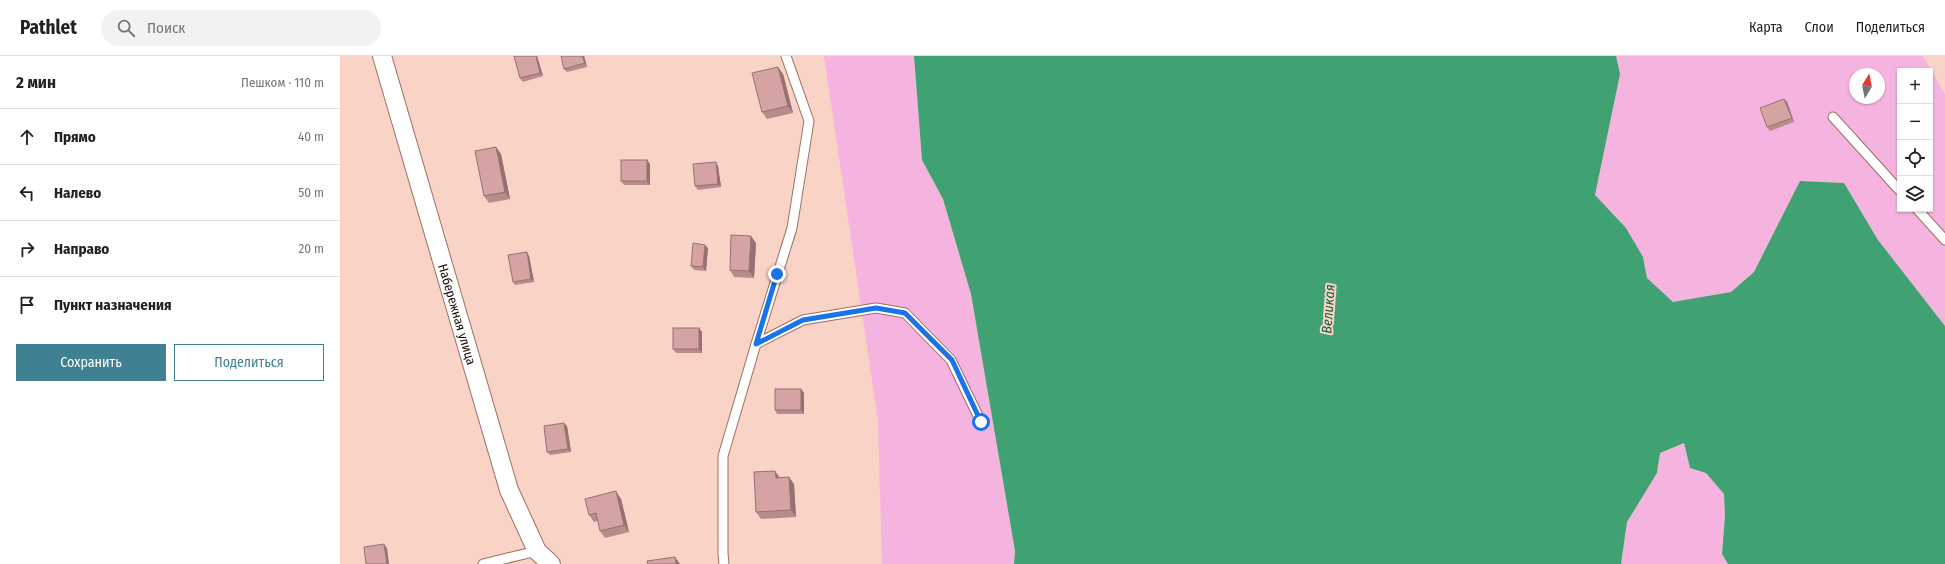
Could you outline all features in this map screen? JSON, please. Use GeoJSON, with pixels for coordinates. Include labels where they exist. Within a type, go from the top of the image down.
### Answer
{"type":"FeatureCollection","features":[{"type":"Feature","properties":{"kind":"street","name":"Набережная улица"},"geometry":{"type":"LineString","coordinates":[[382,56],[509,490],[537,550],[551,564]]}},
{"type":"Feature","properties":{"kind":"lane"},"geometry":{"type":"LineString","coordinates":[[724,564],[722,552],[724,456],[756,344],[792,228],[808,121],[786,56]]}},
{"type":"Feature","properties":{"kind":"lane"},"geometry":{"type":"LineString","coordinates":[[1833,117],[1897,188]]}},
{"type":"Feature","properties":{"kind":"lane"},"geometry":{"type":"LineString","coordinates":[[1920,212],[1945,240]]}},
{"type":"Feature","properties":{"kind":"lane"},"geometry":{"type":"LineString","coordinates":[[756,344],[803,320],[876,308],[905,313],[952,360],[981,422]]}},
{"type":"Feature","properties":{"kind":"lane"},"geometry":{"type":"LineString","coordinates":[[483,564],[537,550]]}},
{"type":"Feature","properties":{"kind":"shaded area"},"geometry":{"type":"Polygon","coordinates":[[[824,56],[914,56],[922,160],[943,199],[971,294],[1015,551],[1014,564],[882,564],[878,421],[824,56]]]}},
{"type":"Feature","properties":{"kind":"shaded area"},"geometry":{"type":"Polygon","coordinates":[[[1616,56],[1923,56],[1930,68],[1897,68],[1897,212],[1933,212],[1933,73],[1945,94],[1945,326],[1878,240],[1844,183],[1800,182],[1754,272],[1731,292],[1674,303],[1647,278],[1643,257],[1595,195],[1620,74],[1616,56]]]}},
{"type":"Feature","properties":{"kind":"shaded area"},"geometry":{"type":"Polygon","coordinates":[[[1684,443],[1690,468],[1706,473],[1724,494],[1725,516],[1722,554],[1728,564],[1621,564],[1627,522],[1657,473],[1660,453],[1684,443]]]}},
{"type":"Feature","properties":{"kind":"water","name":"Великая"},"geometry":{"type":"Polygon","coordinates":[[[914,56],[1616,56],[1620,74],[1595,195],[1626,228],[1643,257],[1647,278],[1673,302],[1731,292],[1754,272],[1800,181],[1844,183],[1878,240],[1945,326],[1945,564],[1728,564],[1722,554],[1725,516],[1724,494],[1706,473],[1690,468],[1684,443],[1660,453],[1657,473],[1627,522],[1621,564],[1014,564],[1015,551],[971,294],[943,199],[922,160],[914,56]]]}},
{"type":"Feature","properties":{"kind":"building"},"geometry":{"type":"Polygon","coordinates":[[[514,56],[536,56],[540,73],[520,78],[514,56]]]}},
{"type":"Feature","properties":{"kind":"building"},"geometry":{"type":"Polygon","coordinates":[[[561,56],[582,56],[585,63],[564,69],[561,56]]]}},
{"type":"Feature","properties":{"kind":"building"},"geometry":{"type":"Polygon","coordinates":[[[778,67],[788,106],[762,112],[752,73],[778,67]]]}},
{"type":"Feature","properties":{"kind":"building"},"geometry":{"type":"Polygon","coordinates":[[[1784,99],[1792,118],[1767,127],[1760,108],[1784,99]]]}},
{"type":"Feature","properties":{"kind":"building"},"geometry":{"type":"Polygon","coordinates":[[[496,147],[505,192],[484,196],[475,151],[496,147]]]}},
{"type":"Feature","properties":{"kind":"building"},"geometry":{"type":"Polygon","coordinates":[[[621,160],[647,160],[647,181],[621,181],[621,160]]]}},
{"type":"Feature","properties":{"kind":"building"},"geometry":{"type":"Polygon","coordinates":[[[716,162],[718,184],[695,186],[693,164],[716,162]]]}},
{"type":"Feature","properties":{"kind":"building"},"geometry":{"type":"Polygon","coordinates":[[[731,235],[751,236],[749,271],[730,270],[731,235]]]}},
{"type":"Feature","properties":{"kind":"building"},"geometry":{"type":"Polygon","coordinates":[[[693,243],[705,245],[703,267],[691,266],[693,243]]]}},
{"type":"Feature","properties":{"kind":"building"},"geometry":{"type":"Polygon","coordinates":[[[527,252],[531,279],[513,282],[508,255],[527,252]]]}},
{"type":"Feature","properties":{"kind":"building"},"geometry":{"type":"Polygon","coordinates":[[[673,328],[699,328],[699,349],[673,349],[673,328]]]}},
{"type":"Feature","properties":{"kind":"building"},"geometry":{"type":"Polygon","coordinates":[[[775,389],[801,389],[801,410],[775,410],[775,389]]]}},
{"type":"Feature","properties":{"kind":"building"},"geometry":{"type":"Polygon","coordinates":[[[564,423],[568,449],[547,452],[544,426],[564,423]]]}},
{"type":"Feature","properties":{"kind":"building"},"geometry":{"type":"Polygon","coordinates":[[[775,471],[776,478],[789,477],[791,510],[756,512],[754,472],[775,471]]]}},
{"type":"Feature","properties":{"kind":"building"},"geometry":{"type":"Polygon","coordinates":[[[616,491],[624,525],[600,531],[596,513],[589,515],[585,499],[616,491]]]}},
{"type":"Feature","properties":{"kind":"building"},"geometry":{"type":"Polygon","coordinates":[[[384,544],[387,564],[366,564],[364,547],[384,544]]]}},
{"type":"Feature","properties":{"kind":"building"},"geometry":{"type":"Polygon","coordinates":[[[675,557],[676,564],[648,564],[647,561],[675,557]]]}},
{"type":"Feature","properties":{"kind":"route"},"geometry":{"type":"LineString","coordinates":[[777,274],[756,344],[803,320],[876,308],[905,313],[952,360],[981,422]]}}]}
